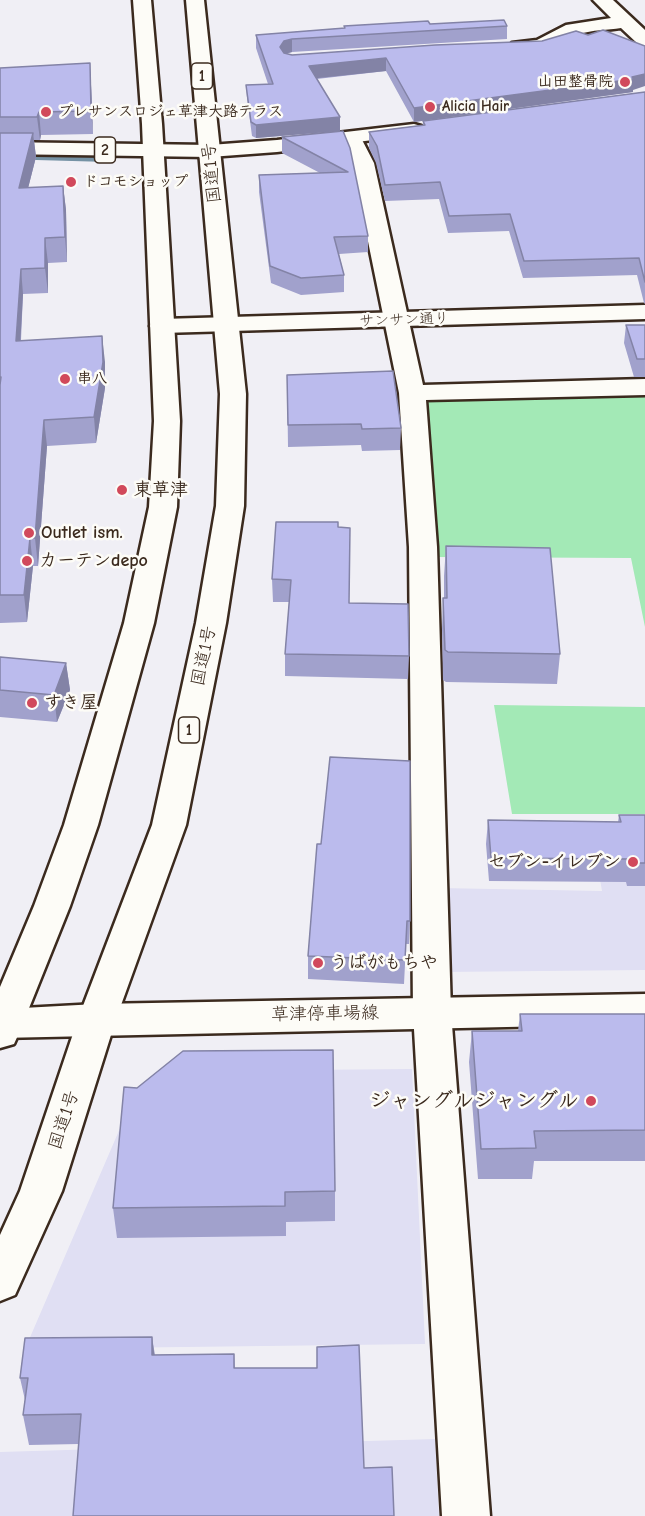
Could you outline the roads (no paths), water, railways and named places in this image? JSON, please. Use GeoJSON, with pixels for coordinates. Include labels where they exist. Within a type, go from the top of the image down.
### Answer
{"type":"FeatureCollection","features":[{"type":"Feature","properties":{"kind":"main road"},"geometry":{"type":"LineString","coordinates":[[1,1027],[52,906],[81,825],[139,622],[163,507],[167,422],[142,0]]}},
{"type":"Feature","properties":{"kind":"main road","name":"国道1号"},"geometry":{"type":"LineString","coordinates":[[0,1282],[41,1191],[97,1019],[169,825],[211,623],[230,506],[233,394],[195,0]]}},
{"type":"Feature","properties":{"kind":"main road"},"geometry":{"type":"LineString","coordinates":[[602,0],[645,40]]}},
{"type":"Feature","properties":{"kind":"main road"},"geometry":{"type":"LineString","coordinates":[[505,48],[541,46],[573,30],[624,22]]}},
{"type":"Feature","properties":{"kind":"main road"},"geometry":{"type":"LineString","coordinates":[[210,151],[352,138],[434,127]]}},
{"type":"Feature","properties":{"kind":"main road"},"geometry":{"type":"LineString","coordinates":[[352,138],[363,163],[412,393],[423,547],[432,1012],[466,1516]]}},
{"type":"Feature","properties":{"kind":"main road","name":"2"},"geometry":{"type":"LineString","coordinates":[[0,148],[210,151]]}},
{"type":"Feature","properties":{"kind":"main road","name":"サンサン通り"},"geometry":{"type":"LineString","coordinates":[[162,326],[645,312]]}},
{"type":"Feature","properties":{"kind":"main road"},"geometry":{"type":"LineString","coordinates":[[412,393],[645,387]]}},
{"type":"Feature","properties":{"kind":"main road","name":"草津停車場線"},"geometry":{"type":"LineString","coordinates":[[1,1027],[97,1019],[645,1009]]}},
{"type":"Feature","properties":{"kind":"waterway"},"geometry":{"type":"LineString","coordinates":[[0,156],[108,159]]}},
{"type":"Feature","properties":{"kind":"place","name":"山田整骨院"},"geometry":{"type":"Point","coordinates":[625,82]}},
{"type":"Feature","properties":{"kind":"place","name":"Alicia Hair"},"geometry":{"type":"Point","coordinates":[430,107]}},
{"type":"Feature","properties":{"kind":"place","name":"プレサンスロジェ草津大路テラス"},"geometry":{"type":"Point","coordinates":[46,112]}},
{"type":"Feature","properties":{"kind":"place","name":"ドコモショップ"},"geometry":{"type":"Point","coordinates":[71,182]}},
{"type":"Feature","properties":{"kind":"place","name":"串八"},"geometry":{"type":"Point","coordinates":[65,379]}},
{"type":"Feature","properties":{"kind":"place","name":"東草津"},"geometry":{"type":"Point","coordinates":[122,490]}},
{"type":"Feature","properties":{"kind":"place","name":"Outlet ism."},"geometry":{"type":"Point","coordinates":[29,533]}},
{"type":"Feature","properties":{"kind":"place","name":"カーテンdepo"},"geometry":{"type":"Point","coordinates":[27,561]}},
{"type":"Feature","properties":{"kind":"place","name":"すき屋"},"geometry":{"type":"Point","coordinates":[32,703]}},
{"type":"Feature","properties":{"kind":"place","name":"セブン-イレブン"},"geometry":{"type":"Point","coordinates":[633,862]}},
{"type":"Feature","properties":{"kind":"place","name":"うばがもちや"},"geometry":{"type":"Point","coordinates":[318,963]}},
{"type":"Feature","properties":{"kind":"place","name":"ジャングルジャングル"},"geometry":{"type":"Point","coordinates":[591,1101]}}]}
